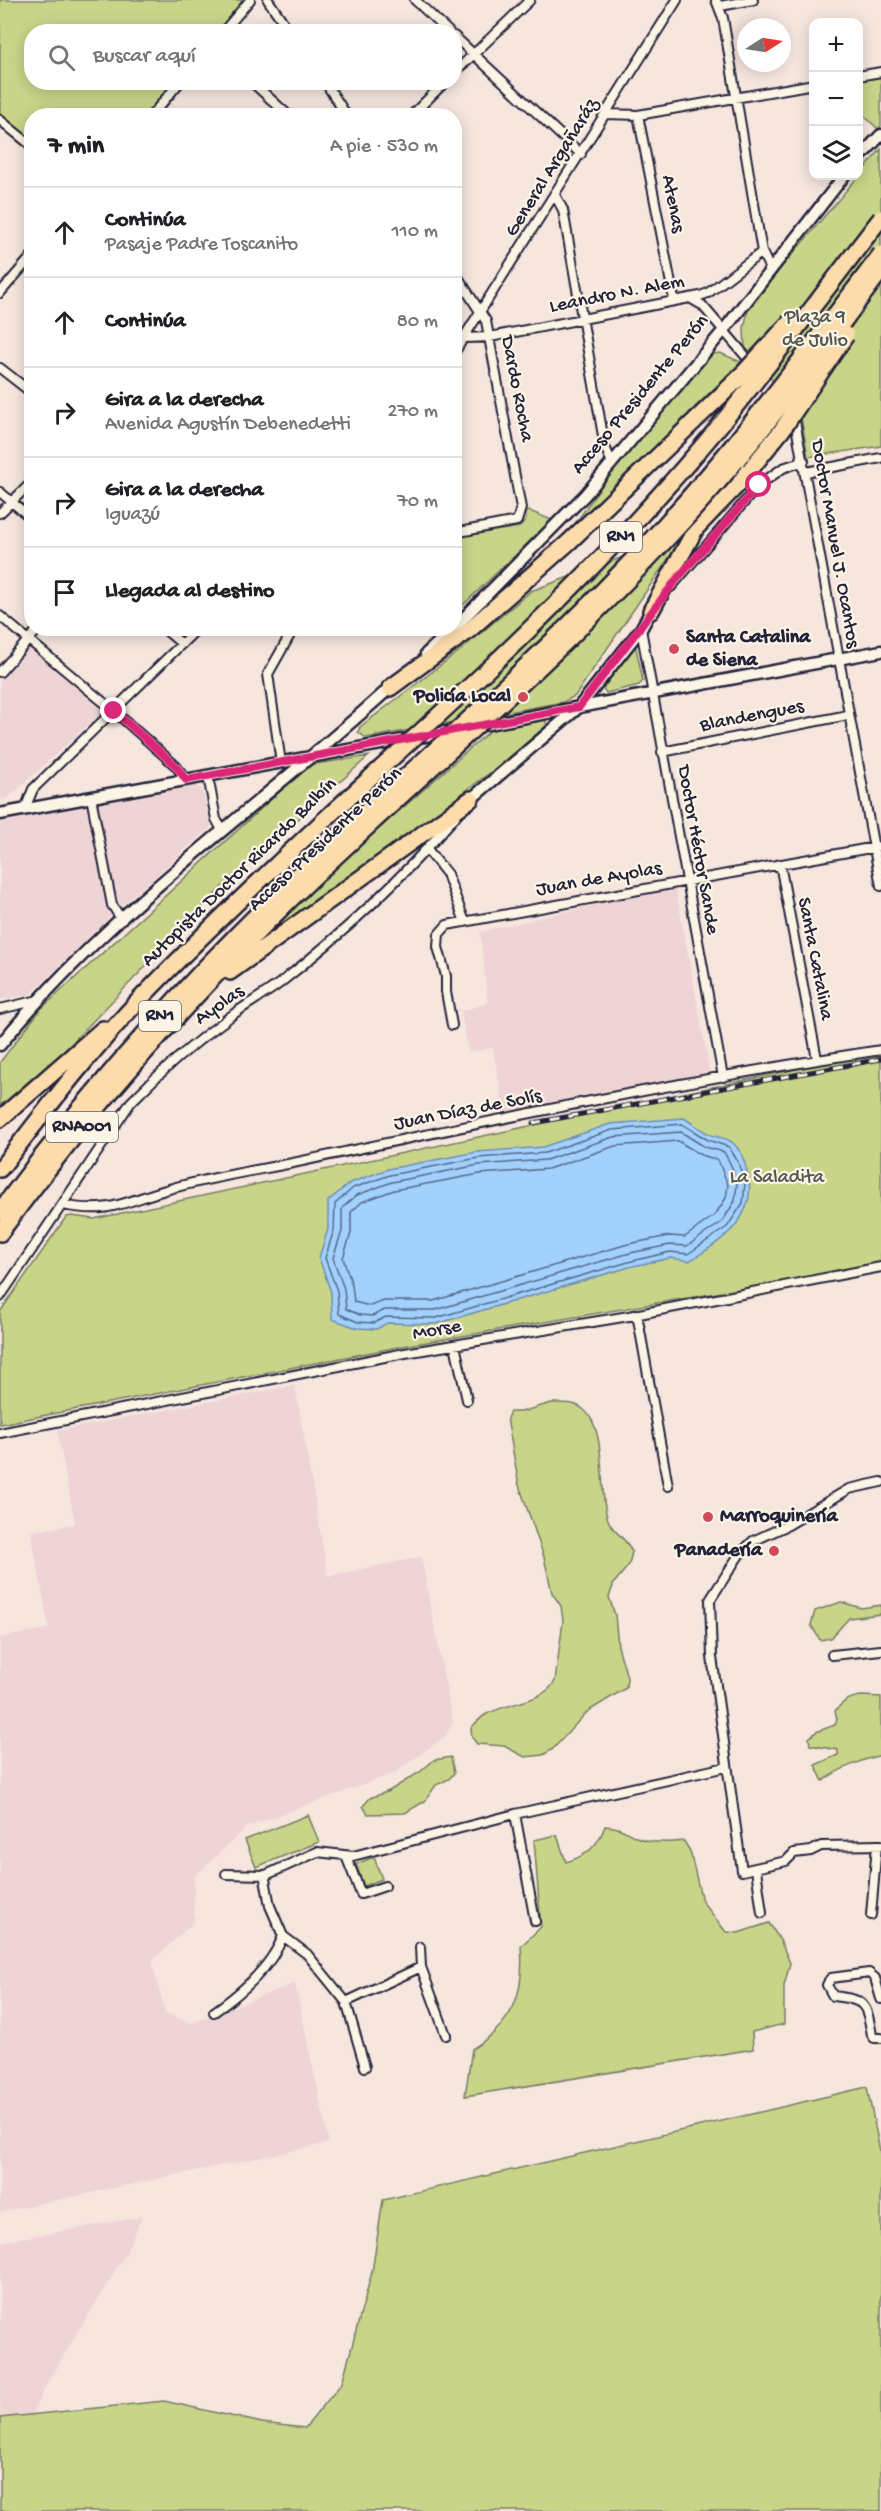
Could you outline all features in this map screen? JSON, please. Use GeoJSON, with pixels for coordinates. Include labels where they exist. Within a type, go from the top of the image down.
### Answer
{"type":"FeatureCollection","features":[{"type":"Feature","properties":{"kind":"highway","name":"Autopista Doctor Ricardo Balbín"},"geometry":{"type":"LineString","coordinates":[[0,1169],[62,1089],[142,996],[220,917],[523,638],[631,527],[718,429],[881,218]]}},
{"type":"Feature","properties":{"kind":"highway","name":"RN1"},"geometry":{"type":"LineString","coordinates":[[0,1211],[98,1086],[163,1012],[232,939],[342,842],[548,645],[647,544],[769,399],[881,254]]}},
{"type":"Feature","properties":{"kind":"highway"},"geometry":{"type":"LineString","coordinates":[[462,635],[569,542],[738,379],[851,256]]}},
{"type":"Feature","properties":{"kind":"highway","name":"Acceso Presidente Perón"},"geometry":{"type":"LineString","coordinates":[[0,1233],[82,1127],[169,1025],[342,842],[544,666],[671,535],[773,415],[881,271]]}},
{"type":"Feature","properties":{"kind":"highway"},"geometry":{"type":"LineString","coordinates":[[651,611],[696,528],[741,481],[789,420],[881,279]]}},
{"type":"Feature","properties":{"kind":"highway"},"geometry":{"type":"LineString","coordinates":[[390,688],[461,636]]}},
{"type":"Feature","properties":{"kind":"highway"},"geometry":{"type":"LineString","coordinates":[[169,1025],[244,961],[471,799]]}},
{"type":"Feature","properties":{"kind":"highway"},"geometry":{"type":"LineString","coordinates":[[0,1119],[142,996]]}},
{"type":"Feature","properties":{"kind":"main road"},"geometry":{"type":"LineString","coordinates":[[863,154],[881,135]]}},
{"type":"Feature","properties":{"kind":"main road","name":"Acceso Presidente Perón"},"geometry":{"type":"LineString","coordinates":[[462,620],[562,519],[612,463],[724,330],[841,180]]}},
{"type":"Feature","properties":{"kind":"main road"},"geometry":{"type":"LineString","coordinates":[[471,799],[579,707],[640,629],[651,611]]}},
{"type":"Feature","properties":{"kind":"main road","name":"Acceso Presidente Perón"},"geometry":{"type":"LineString","coordinates":[[0,1045],[40,999],[122,920],[222,830],[390,688],[445,636]]}},
{"type":"Feature","properties":{"kind":"main road"},"geometry":{"type":"LineString","coordinates":[[0,814],[881,651]]}},
{"type":"Feature","properties":{"kind":"street"},"geometry":{"type":"LineString","coordinates":[[230,24],[250,0]]}},
{"type":"Feature","properties":{"kind":"street"},"geometry":{"type":"LineString","coordinates":[[268,0],[284,24]]}},
{"type":"Feature","properties":{"kind":"street"},"geometry":{"type":"LineString","coordinates":[[416,0],[441,24]]}},
{"type":"Feature","properties":{"kind":"street"},"geometry":{"type":"LineString","coordinates":[[462,65],[530,0]]}},
{"type":"Feature","properties":{"kind":"street","name":"General Argañaráz"},"geometry":{"type":"LineString","coordinates":[[462,343],[677,0]]}},
{"type":"Feature","properties":{"kind":"street"},"geometry":{"type":"LineString","coordinates":[[753,0],[718,3],[762,252],[770,269]]}},
{"type":"Feature","properties":{"kind":"street"},"geometry":{"type":"LineString","coordinates":[[462,43],[581,154]]}},
{"type":"Feature","properties":{"kind":"street"},"geometry":{"type":"LineString","coordinates":[[863,75],[881,72]]}},
{"type":"Feature","properties":{"kind":"street"},"geometry":{"type":"LineString","coordinates":[[607,114],[638,115],[809,85]]}},
{"type":"Feature","properties":{"kind":"street"},"geometry":{"type":"LineString","coordinates":[[158,108],[173,90]]}},
{"type":"Feature","properties":{"kind":"street"},"geometry":{"type":"LineString","coordinates":[[261,90],[280,108]]}},
{"type":"Feature","properties":{"kind":"street"},"geometry":{"type":"LineString","coordinates":[[330,90],[342,108]]}},
{"type":"Feature","properties":{"kind":"street"},"geometry":{"type":"LineString","coordinates":[[419,108],[437,90]]}},
{"type":"Feature","properties":{"kind":"street","name":"Atenas"},"geometry":{"type":"LineString","coordinates":[[638,115],[674,299]]}},
{"type":"Feature","properties":{"kind":"street"},"geometry":{"type":"LineString","coordinates":[[0,120],[24,140]]}},
{"type":"Feature","properties":{"kind":"street"},"geometry":{"type":"LineString","coordinates":[[555,195],[563,210],[605,447],[612,463]]}},
{"type":"Feature","properties":{"kind":"street","name":"Leandro N. Alem"},"geometry":{"type":"LineString","coordinates":[[466,338],[490,337],[708,293],[762,252]]}},
{"type":"Feature","properties":{"kind":"street"},"geometry":{"type":"LineString","coordinates":[[0,293],[24,265]]}},
{"type":"Feature","properties":{"kind":"street","name":"Dardo Rocha"},"geometry":{"type":"LineString","coordinates":[[462,282],[482,311],[490,337],[522,508],[517,521],[462,531]]}},
{"type":"Feature","properties":{"kind":"street"},"geometry":{"type":"LineString","coordinates":[[690,298],[702,305],[748,359]]}},
{"type":"Feature","properties":{"kind":"street"},"geometry":{"type":"LineString","coordinates":[[0,368],[24,387]]}},
{"type":"Feature","properties":{"kind":"street","name":"Doctor Manuel J. Ocantos"},"geometry":{"type":"LineString","coordinates":[[795,421],[806,472],[837,659],[877,847],[881,886]]}},
{"type":"Feature","properties":{"kind":"street"},"geometry":{"type":"LineString","coordinates":[[806,472],[881,458]]}},
{"type":"Feature","properties":{"kind":"street"},"geometry":{"type":"LineString","coordinates":[[651,611],[759,485],[789,465],[804,461]]}},
{"type":"Feature","properties":{"kind":"street"},"geometry":{"type":"LineString","coordinates":[[0,513],[24,491]]}},
{"type":"Feature","properties":{"kind":"street"},"geometry":{"type":"LineString","coordinates":[[0,492],[24,512]]}},
{"type":"Feature","properties":{"kind":"street"},"geometry":{"type":"LineString","coordinates":[[0,616],[24,636]]}},
{"type":"Feature","properties":{"kind":"street","name":"Doctor Héctor Sande"},"geometry":{"type":"LineString","coordinates":[[640,629],[723,1077]]}},
{"type":"Feature","properties":{"kind":"street"},"geometry":{"type":"LineString","coordinates":[[24,636],[176,766],[186,780]]}},
{"type":"Feature","properties":{"kind":"street"},"geometry":{"type":"LineString","coordinates":[[0,672],[31,636]]}},
{"type":"Feature","properties":{"kind":"street"},"geometry":{"type":"LineString","coordinates":[[172,636],[182,644]]}},
{"type":"Feature","properties":{"kind":"street"},"geometry":{"type":"LineString","coordinates":[[25,809],[33,789],[190,636]]}},
{"type":"Feature","properties":{"kind":"street"},"geometry":{"type":"LineString","coordinates":[[281,763],[268,680],[270,669],[289,636]]}},
{"type":"Feature","properties":{"kind":"street","name":"Blandengues"},"geometry":{"type":"LineString","coordinates":[[662,752],[848,714]]}},
{"type":"Feature","properties":{"kind":"street"},"geometry":{"type":"LineString","coordinates":[[208,776],[216,819],[222,830]]}},
{"type":"Feature","properties":{"kind":"street"},"geometry":{"type":"LineString","coordinates":[[91,797],[112,905],[122,920]]}},
{"type":"Feature","properties":{"kind":"street","name":"Ayolas"},"geometry":{"type":"LineString","coordinates":[[0,1297],[63,1205],[118,1118],[159,1074],[217,1026],[282,981],[331,939],[428,849],[471,799]]}},
{"type":"Feature","properties":{"kind":"street","name":"Juan de Ayolas"},"geometry":{"type":"LineString","coordinates":[[452,1025],[446,976],[438,940],[442,929],[447,925],[877,847]]}},
{"type":"Feature","properties":{"kind":"street"},"geometry":{"type":"LineString","coordinates":[[428,849],[447,874],[465,922]]}},
{"type":"Feature","properties":{"kind":"street","name":"Santa Catalina"},"geometry":{"type":"LineString","coordinates":[[780,864],[817,1059]]}},
{"type":"Feature","properties":{"kind":"street"},"geometry":{"type":"LineString","coordinates":[[0,1009],[40,999]]}},
{"type":"Feature","properties":{"kind":"street","name":"Juan Díaz de Solís"},"geometry":{"type":"LineString","coordinates":[[63,1205],[88,1210],[108,1209],[169,1189],[249,1172],[723,1077],[817,1059],[881,1050]]}},
{"type":"Feature","properties":{"kind":"street","name":"Morse"},"geometry":{"type":"LineString","coordinates":[[0,1433],[455,1345],[637,1314],[881,1267]]}},
{"type":"Feature","properties":{"kind":"street"},"geometry":{"type":"LineString","coordinates":[[637,1314],[668,1486]]}},
{"type":"Feature","properties":{"kind":"street"},"geometry":{"type":"LineString","coordinates":[[455,1345],[467,1400]]}},
{"type":"Feature","properties":{"kind":"street"},"geometry":{"type":"LineString","coordinates":[[871,1915],[879,1845],[821,1846],[812,1851],[794,1852],[786,1861],[742,1871],[712,1657],[710,1600],[739,1555],[753,1541],[788,1525],[836,1494],[881,1482]]}},
{"type":"Feature","properties":{"kind":"street"},"geometry":{"type":"LineString","coordinates":[[832,1655],[881,1650]]}},
{"type":"Feature","properties":{"kind":"street"},"geometry":{"type":"LineString","coordinates":[[226,1875],[266,1875],[316,1852],[346,1856],[515,1814],[726,1767]]}},
{"type":"Feature","properties":{"kind":"street"},"geometry":{"type":"LineString","coordinates":[[515,1814],[535,1921]]}},
{"type":"Feature","properties":{"kind":"street"},"geometry":{"type":"LineString","coordinates":[[346,1856],[361,1894],[385,1886]]}},
{"type":"Feature","properties":{"kind":"street"},"geometry":{"type":"LineString","coordinates":[[756,1869],[762,1913]]}},
{"type":"Feature","properties":{"kind":"street"},"geometry":{"type":"LineString","coordinates":[[266,1875],[270,1906],[283,1936],[307,1954],[346,2002],[365,2067]]}},
{"type":"Feature","properties":{"kind":"street"},"geometry":{"type":"LineString","coordinates":[[214,2012],[234,1998],[273,1958],[283,1936]]}},
{"type":"Feature","properties":{"kind":"street"},"geometry":{"type":"LineString","coordinates":[[420,1947],[421,1967],[446,2035]]}},
{"type":"Feature","properties":{"kind":"street"},"geometry":{"type":"LineString","coordinates":[[346,2002],[421,1967]]}},
{"type":"Feature","properties":{"kind":"street"},"geometry":{"type":"LineString","coordinates":[[881,1999],[874,1978],[869,1973],[831,1978],[827,1984],[832,1996],[857,1999],[863,2003],[867,2009],[872,2035],[874,2038],[881,2037]]}},
{"type":"Feature","properties":{"kind":"shaded area"},"geometry":{"type":"Polygon","coordinates":[[[28,646],[103,711],[7,799],[0,800],[0,678],[28,646]]]}},
{"type":"Feature","properties":{"kind":"shaded area"},"geometry":{"type":"Polygon","coordinates":[[[195,786],[202,789],[211,827],[118,909],[30,995],[0,999],[0,822],[195,786]]]}},
{"type":"Feature","properties":{"kind":"shaded area"},"geometry":{"type":"Polygon","coordinates":[[[675,885],[710,1072],[505,1115],[493,1048],[468,1052],[461,1011],[488,1003],[480,932],[675,885]]]}},
{"type":"Feature","properties":{"kind":"shaded area"},"geometry":{"type":"Polygon","coordinates":[[[295,1385],[328,1576],[421,1557],[453,1723],[444,1737],[395,1773],[247,1827],[194,1877],[194,1922],[152,1961],[165,2013],[192,2023],[295,1983],[329,2143],[0,2212],[0,1638],[49,1628],[31,1532],[75,1524],[57,1431],[295,1385]]]}},
{"type":"Feature","properties":{"kind":"shaded area"},"geometry":{"type":"Polygon","coordinates":[[[142,2217],[125,2255],[51,2376],[32,2414],[0,2418],[0,2242],[142,2217]]]}},
{"type":"Feature","properties":{"kind":"green space"},"geometry":{"type":"Polygon","coordinates":[[[0,0],[250,0],[229,24],[24,24],[24,90],[174,90],[157,108],[24,108],[24,140],[0,120],[0,0]]]}},
{"type":"Feature","properties":{"kind":"green space"},"geometry":{"type":"Polygon","coordinates":[[[881,77],[881,126],[878,129],[863,115],[863,79],[881,77]]]}},
{"type":"Feature","properties":{"kind":"green space","name":"Plaza 9 de Julio"},"geometry":{"type":"Polygon","coordinates":[[[881,149],[881,446],[808,457],[801,417],[790,400],[745,350],[744,328],[749,306],[855,180],[863,180],[863,170],[881,149]]]}},
{"type":"Feature","properties":{"kind":"green space"},"geometry":{"type":"Polygon","coordinates":[[[720,353],[741,362],[572,528],[611,472],[709,355],[720,353]]]}},
{"type":"Feature","properties":{"kind":"green space"},"geometry":{"type":"Polygon","coordinates":[[[529,511],[552,520],[462,605],[462,536],[520,527],[526,520],[526,512],[529,511]]]}},
{"type":"Feature","properties":{"kind":"green space"},"geometry":{"type":"Polygon","coordinates":[[[685,534],[575,696],[563,702],[366,738],[358,732],[360,727],[462,649],[531,591],[685,534]]]}},
{"type":"Feature","properties":{"kind":"green space"},"geometry":{"type":"Polygon","coordinates":[[[635,643],[643,681],[639,685],[606,693],[603,688],[635,643]]]}},
{"type":"Feature","properties":{"kind":"green space"},"geometry":{"type":"Polygon","coordinates":[[[545,720],[547,725],[514,755],[254,948],[339,864],[491,730],[545,720]]]}},
{"type":"Feature","properties":{"kind":"green space"},"geometry":{"type":"Polygon","coordinates":[[[369,756],[224,885],[66,1049],[0,1106],[0,1062],[41,1009],[309,765],[369,756]]]}},
{"type":"Feature","properties":{"kind":"green space","name":"La Saladita"},"geometry":{"type":"Polygon","coordinates":[[[881,1051],[881,1265],[403,1346],[0,1424],[0,1312],[66,1217],[94,1219],[881,1051]]]}},
{"type":"Feature","properties":{"kind":"green space"},"geometry":{"type":"Polygon","coordinates":[[[551,1403],[576,1405],[591,1418],[599,1446],[609,1522],[632,1552],[629,1565],[614,1583],[609,1597],[615,1615],[618,1646],[627,1677],[626,1688],[587,1712],[553,1749],[543,1755],[525,1757],[504,1746],[477,1744],[472,1737],[471,1728],[483,1716],[493,1711],[543,1693],[555,1681],[563,1621],[561,1606],[552,1593],[544,1557],[519,1485],[507,1418],[510,1412],[521,1412],[551,1403]]]}},
{"type":"Feature","properties":{"kind":"green space"},"geometry":{"type":"Polygon","coordinates":[[[841,1602],[861,1608],[881,1605],[881,1614],[849,1618],[831,1638],[820,1640],[811,1625],[815,1611],[841,1602]]]}},
{"type":"Feature","properties":{"kind":"green space"},"geometry":{"type":"Polygon","coordinates":[[[862,1696],[881,1697],[881,1755],[850,1765],[823,1781],[815,1765],[838,1755],[838,1750],[810,1745],[809,1738],[816,1732],[835,1725],[837,1719],[835,1711],[844,1702],[862,1696]]]}},
{"type":"Feature","properties":{"kind":"green space"},"geometry":{"type":"Polygon","coordinates":[[[451,1757],[454,1773],[449,1779],[436,1785],[425,1801],[405,1813],[368,1814],[363,1806],[370,1798],[389,1791],[420,1772],[434,1760],[451,1757]]]}},
{"type":"Feature","properties":{"kind":"green space"},"geometry":{"type":"Polygon","coordinates":[[[308,1815],[319,1842],[256,1867],[245,1840],[308,1815]]]}},
{"type":"Feature","properties":{"kind":"green space"},"geometry":{"type":"Polygon","coordinates":[[[605,1826],[619,1828],[647,1840],[684,1841],[690,1851],[702,1901],[726,1932],[738,1933],[769,1923],[780,1940],[790,1963],[784,1986],[784,2024],[752,2032],[753,2049],[465,2096],[472,2049],[498,2029],[514,2006],[521,1979],[521,1946],[541,1927],[534,1840],[557,1835],[566,1862],[580,1857],[591,1849],[605,1826]]]}},
{"type":"Feature","properties":{"kind":"green space"},"geometry":{"type":"Polygon","coordinates":[[[374,1857],[382,1879],[364,1886],[356,1864],[374,1857]]]}},
{"type":"Feature","properties":{"kind":"green space"},"geometry":{"type":"Polygon","coordinates":[[[867,2087],[881,2156],[881,2511],[0,2511],[0,2418],[164,2401],[262,2423],[305,2428],[342,2383],[372,2272],[383,2200],[867,2087]]]}},
{"type":"Feature","properties":{"kind":"water"},"geometry":{"type":"Polygon","coordinates":[[[684,1118],[714,1136],[731,1141],[736,1146],[744,1160],[750,1187],[743,1214],[735,1226],[714,1245],[689,1261],[671,1258],[633,1266],[436,1324],[387,1323],[377,1329],[357,1328],[332,1319],[331,1292],[319,1258],[328,1229],[328,1201],[350,1183],[388,1169],[477,1152],[543,1147],[610,1124],[684,1118]]]}},
{"type":"Feature","properties":{"kind":"railway"},"geometry":{"type":"LineString","coordinates":[[533,1123],[881,1059]]}},
{"type":"Feature","properties":{"kind":"place","name":"Santa Catalina de Siena"},"geometry":{"type":"Point","coordinates":[674,649]}},
{"type":"Feature","properties":{"kind":"place","name":"Policía Local"},"geometry":{"type":"Point","coordinates":[523,697]}},
{"type":"Feature","properties":{"kind":"place","name":"Marroquinería"},"geometry":{"type":"Point","coordinates":[708,1517]}},
{"type":"Feature","properties":{"kind":"place","name":"Panadería"},"geometry":{"type":"Point","coordinates":[774,1551]}},
{"type":"Feature","properties":{"kind":"route"},"geometry":{"type":"LineString","coordinates":[[114,711],[176,766],[186,780],[579,707],[640,629],[651,611],[759,485]]}}]}
